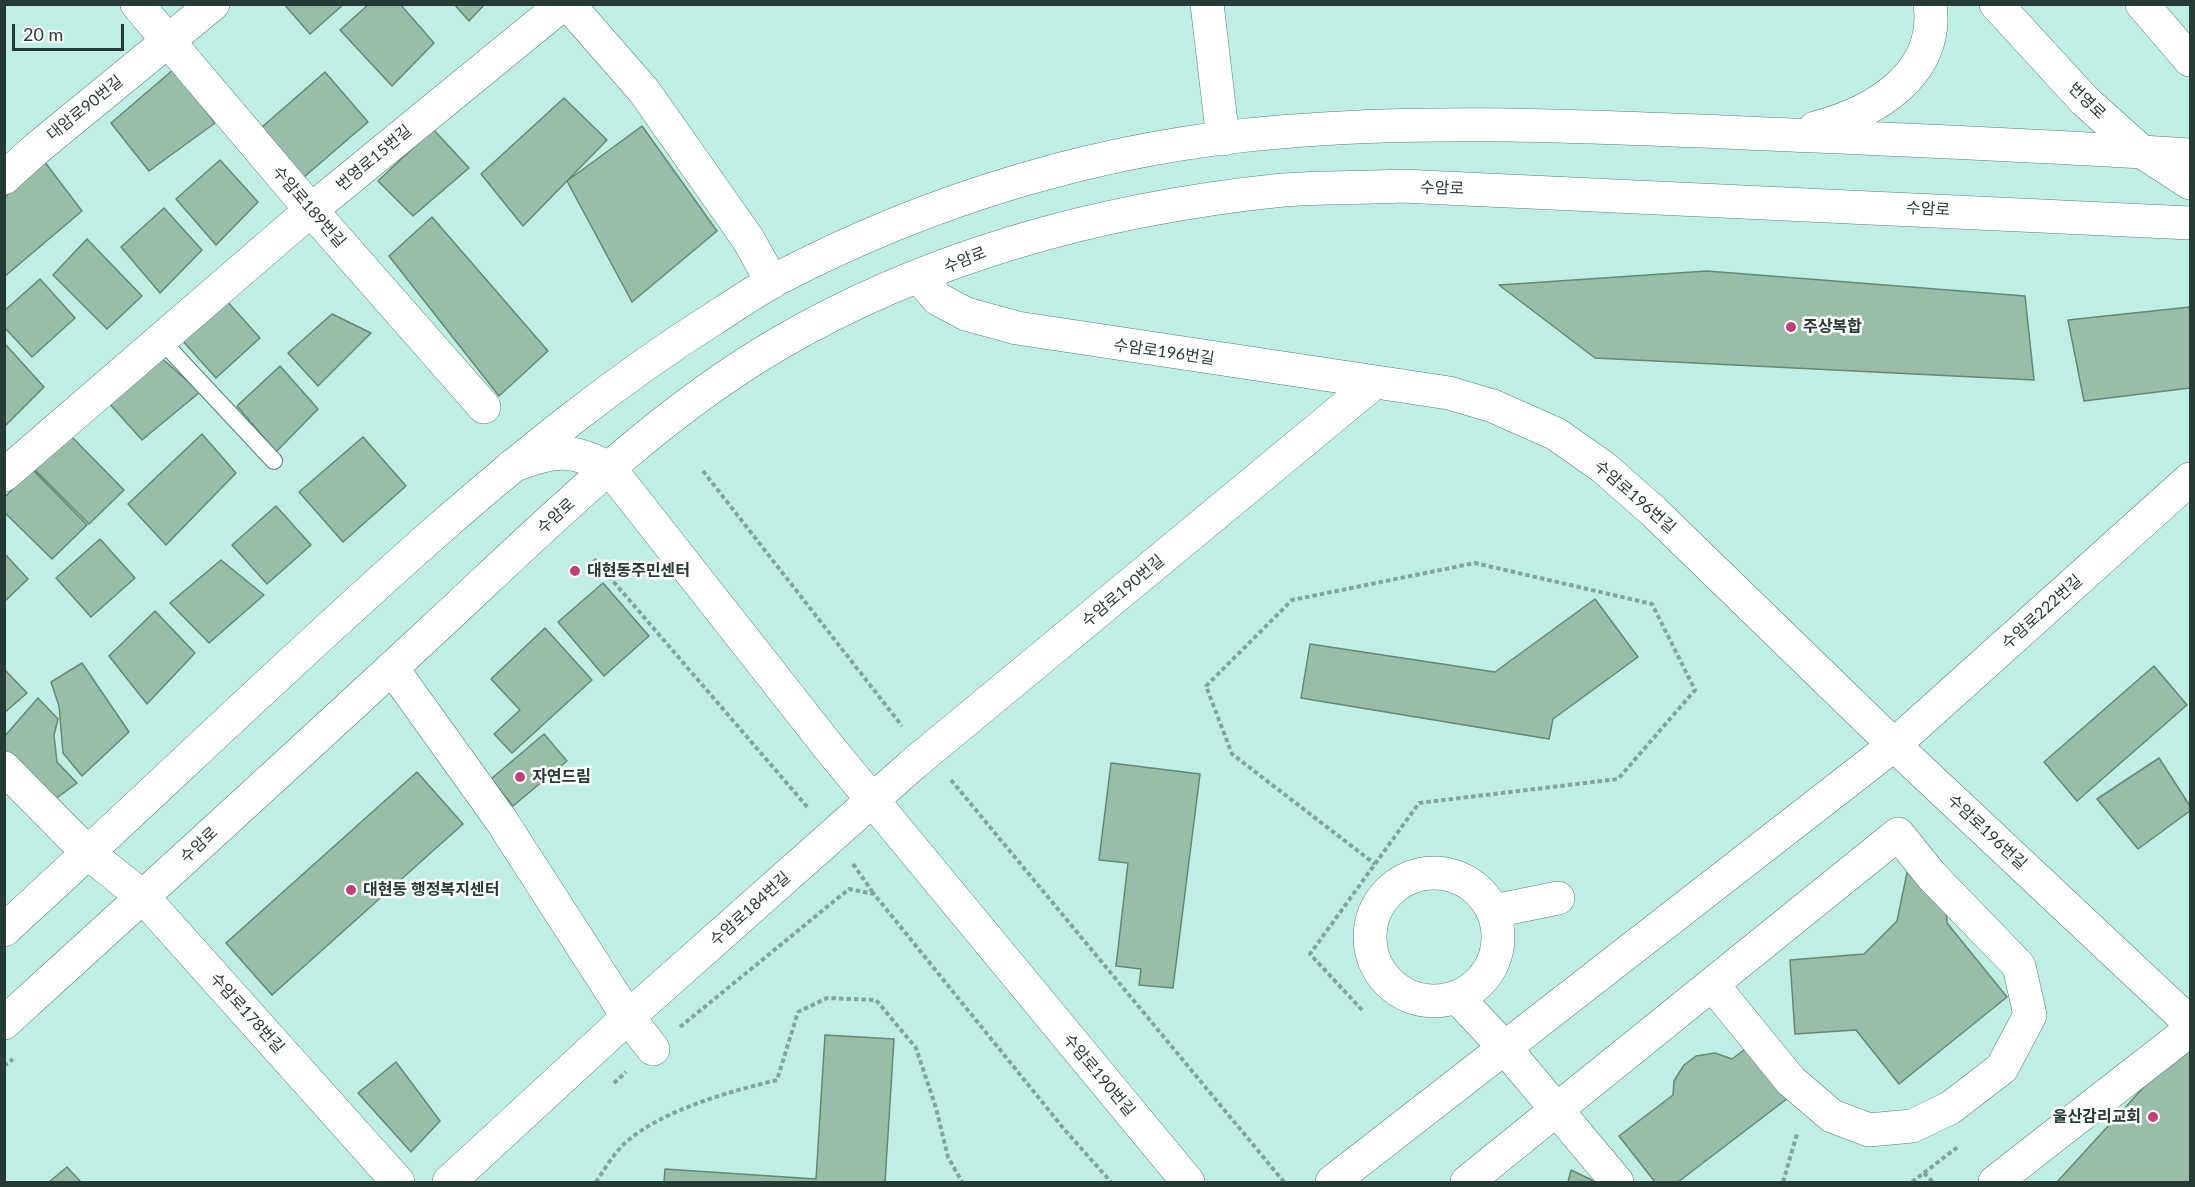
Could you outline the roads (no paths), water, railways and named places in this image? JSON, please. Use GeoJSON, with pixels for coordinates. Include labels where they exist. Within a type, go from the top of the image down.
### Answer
{"type":"FeatureCollection","features":[{"type":"Feature","properties":{"kind":"street","name":"수암로189번길"},"geometry":{"type":"LineString","coordinates":[[137,4],[311,210],[484,407]]}},
{"type":"Feature","properties":{"kind":"street","name":"대암로90번길"},"geometry":{"type":"LineString","coordinates":[[4,178],[213,4]]}},
{"type":"Feature","properties":{"kind":"street","name":"번영로15번길"},"geometry":{"type":"LineString","coordinates":[[4,475],[311,210],[563,4]]}},
{"type":"Feature","properties":{"kind":"street"},"geometry":{"type":"LineString","coordinates":[[568,4],[644,91],[748,238],[772,282]]}},
{"type":"Feature","properties":{"kind":"street"},"geometry":{"type":"LineString","coordinates":[[1207,4],[1223,139]]}},
{"type":"Feature","properties":{"kind":"street"},"geometry":{"type":"LineString","coordinates":[[1781,135],[1845,120],[1890,94],[1908,78],[1924,52],[1931,27],[1930,4]]}},
{"type":"Feature","properties":{"kind":"street","name":"번영로"},"geometry":{"type":"LineString","coordinates":[[1996,4],[2085,101],[2142,152],[2190,183]]}},
{"type":"Feature","properties":{"kind":"street"},"geometry":{"type":"LineString","coordinates":[[2142,4],[2190,60]]}},
{"type":"Feature","properties":{"kind":"street"},"geometry":{"type":"LineString","coordinates":[[4,930],[386,576],[512,466],[572,418],[670,346],[772,282],[889,226],[968,196],[1075,166],[1161,148],[1275,132],[1378,126],[1490,124],[1781,135],[2190,155]]}},
{"type":"Feature","properties":{"kind":"street","name":"수암로"},"geometry":{"type":"LineString","coordinates":[[4,1023],[556,515],[703,392],[780,343],[846,308],[997,247],[1093,220],[1176,204],[1287,190],[1402,186],[2190,223]]}},
{"type":"Feature","properties":{"kind":"street","name":"수암로196번길"},"geometry":{"type":"LineString","coordinates":[[920,278],[938,299],[957,309],[1017,328],[1449,393],[1493,406],[1565,440],[1603,467],[1653,511],[1894,745],[2190,1023]]}},
{"type":"Feature","properties":{"kind":"street","name":"수암로190번길"},"geometry":{"type":"LineString","coordinates":[[872,800],[1374,382]]}},
{"type":"Feature","properties":{"kind":"street","name":"수암로190번길"},"geometry":{"type":"LineString","coordinates":[[512,466],[541,456],[566,452],[588,456],[610,470],[872,800],[1188,1182]]}},
{"type":"Feature","properties":{"kind":"street","name":"수암로222번길"},"geometry":{"type":"LineString","coordinates":[[1332,1182],[1894,745],[2190,479]]}},
{"type":"Feature","properties":{"kind":"street"},"geometry":{"type":"LineString","coordinates":[[392,668],[501,820],[628,1017],[653,1049]]}},
{"type":"Feature","properties":{"kind":"street"},"geometry":{"type":"LineString","coordinates":[[4,768],[88,852]]}},
{"type":"Feature","properties":{"kind":"street","name":"수암로184번길"},"geometry":{"type":"LineString","coordinates":[[628,1017],[872,800]]}},
{"type":"Feature","properties":{"kind":"street"},"geometry":{"type":"LineString","coordinates":[[1467,1182],[1557,1111],[1712,984],[1898,834],[1931,875],[2019,966],[2030,1015],[2001,1068],[1950,1108],[1912,1126],[1869,1130],[1832,1116],[1808,1095],[1756,1041],[1712,984]]}},
{"type":"Feature","properties":{"kind":"street","name":"수암로178번길"},"geometry":{"type":"LineString","coordinates":[[88,852],[143,897],[398,1182]]}},
{"type":"Feature","properties":{"kind":"street"},"geometry":{"type":"LineString","coordinates":[[1423,873],[1445,873],[1465,880],[1482,893],[1494,911],[1499,931],[1496,952],[1489,971],[1475,986],[1457,997],[1436,1001],[1415,998],[1396,988],[1381,973],[1372,954],[1370,933],[1375,912],[1387,894],[1403,880],[1423,873]]}},
{"type":"Feature","properties":{"kind":"street"},"geometry":{"type":"LineString","coordinates":[[1494,911],[1558,898]]}},
{"type":"Feature","properties":{"kind":"street"},"geometry":{"type":"LineString","coordinates":[[1457,997],[1505,1048],[1617,1182]]}},
{"type":"Feature","properties":{"kind":"street"},"geometry":{"type":"LineString","coordinates":[[450,1182],[628,1017]]}},
{"type":"Feature","properties":{"kind":"street"},"geometry":{"type":"LineString","coordinates":[[1995,1182],[2190,1030]]}},
{"type":"Feature","properties":{"kind":"lane"},"geometry":{"type":"LineString","coordinates":[[161,340],[274,461]]}},
{"type":"Feature","properties":{"kind":"place","name":"주상복합"},"geometry":{"type":"Point","coordinates":[1791,327]}},
{"type":"Feature","properties":{"kind":"place","name":"대현동주민센터"},"geometry":{"type":"Point","coordinates":[575,571]}},
{"type":"Feature","properties":{"kind":"place","name":"자연드림"},"geometry":{"type":"Point","coordinates":[520,777]}},
{"type":"Feature","properties":{"kind":"place","name":"대현동 행정복지센터"},"geometry":{"type":"Point","coordinates":[351,890]}},
{"type":"Feature","properties":{"kind":"place","name":"울산감리교회"},"geometry":{"type":"Point","coordinates":[2153,1117]}}]}
